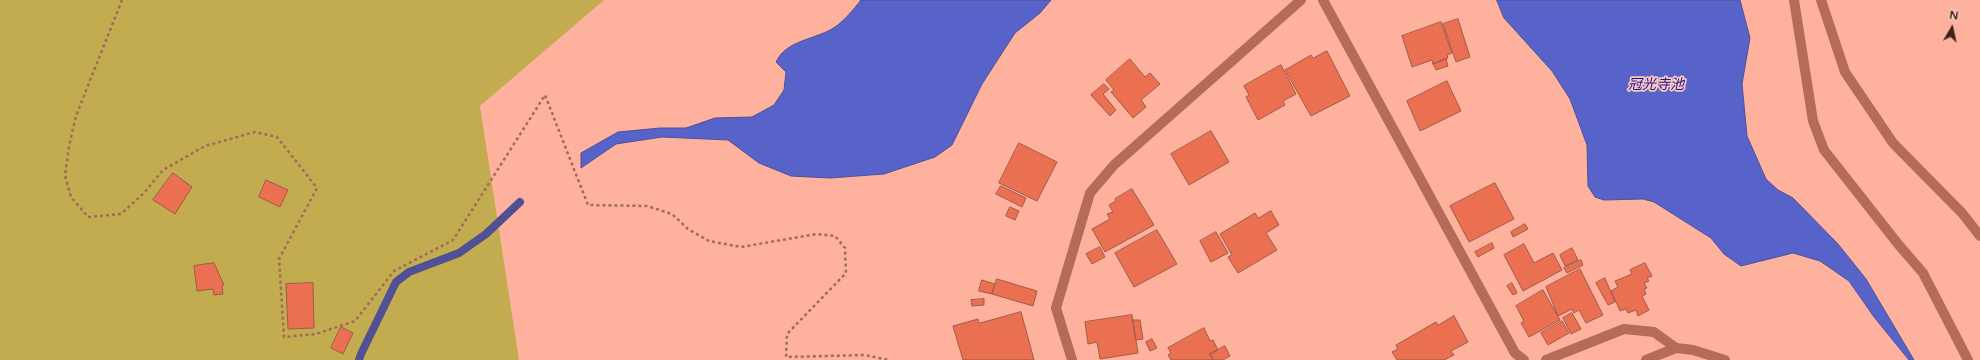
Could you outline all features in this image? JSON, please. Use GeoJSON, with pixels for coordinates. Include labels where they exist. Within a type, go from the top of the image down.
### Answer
{"type":"FeatureCollection","features":[{"type":"Feature","properties":{"kind":"street"},"geometry":{"type":"LineString","coordinates":[[1072,360],[1056,308],[1090,193],[1114,165],[1301,0]]}},
{"type":"Feature","properties":{"kind":"street"},"geometry":{"type":"LineString","coordinates":[[1323,0],[1515,353],[1524,360]]}},
{"type":"Feature","properties":{"kind":"street"},"geometry":{"type":"LineString","coordinates":[[1794,0],[1813,121],[1824,150],[1898,244],[1923,273],[1968,360]]}},
{"type":"Feature","properties":{"kind":"street"},"geometry":{"type":"LineString","coordinates":[[1820,0],[1845,72],[1893,143],[1962,213],[1980,236]]}},
{"type":"Feature","properties":{"kind":"street"},"geometry":{"type":"LineString","coordinates":[[1546,360],[1624,329],[1654,332],[1676,348]]}},
{"type":"Feature","properties":{"kind":"street"},"geometry":{"type":"LineString","coordinates":[[1646,360],[1676,348],[1693,350],[1725,360]]}},
{"type":"Feature","properties":{"kind":"path"},"geometry":{"type":"LineString","coordinates":[[122,0],[76,116],[65,176],[71,198],[88,217],[121,214],[144,193],[163,170],[205,146],[255,132],[277,137],[317,188],[279,258],[284,337],[316,334],[355,321],[394,271],[454,240],[545,95],[588,205],[647,206],[672,214],[688,229],[709,241],[741,247],[817,234],[835,236],[845,248],[846,273],[786,334],[786,357],[865,355],[888,360]]}},
{"type":"Feature","properties":{"kind":"shaded area"},"geometry":{"type":"Polygon","coordinates":[[[0,0],[604,0],[480,106],[519,360],[0,360],[0,0]]]}},
{"type":"Feature","properties":{"kind":"water"},"geometry":{"type":"Polygon","coordinates":[[[861,0],[1051,0],[1040,13],[1015,33],[982,84],[952,145],[935,157],[884,174],[830,178],[791,176],[759,163],[728,140],[662,137],[616,144],[581,168],[581,153],[618,132],[660,128],[686,128],[715,118],[752,117],[774,105],[784,90],[786,72],[776,62],[781,54],[794,44],[819,35],[835,27],[861,0]]]}},
{"type":"Feature","properties":{"kind":"water","name":"冠光寺池"},"geometry":{"type":"Polygon","coordinates":[[[1497,0],[1740,0],[1750,38],[1742,84],[1747,136],[1766,179],[1778,190],[1793,198],[1838,244],[1866,279],[1914,360],[1909,360],[1874,317],[1849,281],[1820,261],[1793,253],[1741,266],[1724,254],[1711,238],[1654,202],[1643,199],[1604,200],[1595,197],[1588,186],[1587,145],[1570,99],[1552,71],[1504,18],[1497,0]]]}},
{"type":"Feature","properties":{"kind":"building"},"geometry":{"type":"Polygon","coordinates":[[[1458,19],[1470,57],[1456,62],[1443,24],[1458,19]]]}},
{"type":"Feature","properties":{"kind":"building"},"geometry":{"type":"Polygon","coordinates":[[[1441,22],[1452,53],[1447,55],[1448,58],[1433,64],[1432,60],[1412,67],[1402,36],[1441,22]]]}},
{"type":"Feature","properties":{"kind":"building"},"geometry":{"type":"Polygon","coordinates":[[[1327,51],[1350,96],[1311,116],[1285,70],[1311,55],[1313,58],[1327,51]]]}},
{"type":"Feature","properties":{"kind":"building"},"geometry":{"type":"Polygon","coordinates":[[[1130,59],[1145,77],[1150,73],[1160,84],[1141,100],[1146,107],[1133,118],[1111,92],[1114,90],[1106,80],[1130,59]]]}},
{"type":"Feature","properties":{"kind":"building"},"geometry":{"type":"Polygon","coordinates":[[[1446,59],[1448,66],[1436,70],[1433,64],[1446,59]]]}},
{"type":"Feature","properties":{"kind":"building"},"geometry":{"type":"Polygon","coordinates":[[[1281,65],[1296,94],[1283,101],[1285,105],[1258,120],[1246,97],[1249,95],[1244,86],[1281,65]]]}},
{"type":"Feature","properties":{"kind":"building"},"geometry":{"type":"Polygon","coordinates":[[[1447,81],[1461,111],[1420,131],[1407,101],[1447,81]]]}},
{"type":"Feature","properties":{"kind":"building"},"geometry":{"type":"Polygon","coordinates":[[[1104,84],[1109,89],[1103,94],[1116,110],[1110,116],[1091,95],[1104,84]]]}},
{"type":"Feature","properties":{"kind":"building"},"geometry":{"type":"Polygon","coordinates":[[[1211,131],[1229,162],[1189,185],[1171,154],[1211,131]]]}},
{"type":"Feature","properties":{"kind":"building"},"geometry":{"type":"Polygon","coordinates":[[[1019,143],[1057,162],[1037,201],[999,183],[1019,143]]]}},
{"type":"Feature","properties":{"kind":"building"},"geometry":{"type":"Polygon","coordinates":[[[173,173],[192,187],[175,214],[153,200],[173,173]]]}},
{"type":"Feature","properties":{"kind":"building"},"geometry":{"type":"Polygon","coordinates":[[[266,180],[288,190],[280,207],[259,197],[266,180]]]}},
{"type":"Feature","properties":{"kind":"building"},"geometry":{"type":"Polygon","coordinates":[[[1495,183],[1514,219],[1469,242],[1450,206],[1495,183]]]}},
{"type":"Feature","properties":{"kind":"building"},"geometry":{"type":"Polygon","coordinates":[[[1001,186],[1026,198],[1022,207],[996,194],[1001,186]]]}},
{"type":"Feature","properties":{"kind":"building"},"geometry":{"type":"Polygon","coordinates":[[[1132,189],[1154,225],[1105,252],[1092,229],[1110,219],[1107,214],[1113,212],[1109,205],[1116,201],[1115,199],[1132,189]]]}},
{"type":"Feature","properties":{"kind":"building"},"geometry":{"type":"Polygon","coordinates":[[[1010,207],[1019,211],[1015,220],[1006,216],[1010,207]]]}},
{"type":"Feature","properties":{"kind":"building"},"geometry":{"type":"Polygon","coordinates":[[[1271,211],[1279,225],[1266,233],[1277,250],[1238,273],[1228,257],[1232,255],[1220,234],[1255,213],[1258,218],[1271,211]]]}},
{"type":"Feature","properties":{"kind":"building"},"geometry":{"type":"Polygon","coordinates":[[[1525,224],[1528,229],[1513,237],[1511,232],[1525,224]]]}},
{"type":"Feature","properties":{"kind":"building"},"geometry":{"type":"Polygon","coordinates":[[[1157,230],[1177,264],[1134,287],[1115,253],[1157,230]]]}},
{"type":"Feature","properties":{"kind":"building"},"geometry":{"type":"Polygon","coordinates":[[[1216,232],[1228,253],[1211,262],[1200,241],[1216,232]]]}},
{"type":"Feature","properties":{"kind":"building"},"geometry":{"type":"Polygon","coordinates":[[[1492,243],[1494,248],[1478,257],[1475,252],[1492,243]]]}},
{"type":"Feature","properties":{"kind":"building"},"geometry":{"type":"Polygon","coordinates":[[[1524,244],[1534,263],[1553,253],[1562,270],[1523,291],[1504,255],[1524,244]]]}},
{"type":"Feature","properties":{"kind":"building"},"geometry":{"type":"Polygon","coordinates":[[[1100,247],[1105,257],[1092,264],[1086,254],[1100,247]]]}},
{"type":"Feature","properties":{"kind":"building"},"geometry":{"type":"Polygon","coordinates":[[[1572,248],[1578,260],[1565,266],[1560,255],[1572,248]]]}},
{"type":"Feature","properties":{"kind":"building"},"geometry":{"type":"Polygon","coordinates":[[[1581,260],[1583,265],[1567,273],[1564,268],[1581,260]]]}},
{"type":"Feature","properties":{"kind":"building"},"geometry":{"type":"Polygon","coordinates":[[[214,263],[224,285],[222,286],[223,294],[214,295],[213,289],[197,291],[194,266],[214,263]]]}},
{"type":"Feature","properties":{"kind":"building"},"geometry":{"type":"Polygon","coordinates":[[[1645,263],[1652,276],[1647,278],[1649,281],[1644,283],[1647,288],[1644,289],[1646,294],[1642,296],[1649,310],[1638,316],[1636,310],[1628,313],[1626,309],[1620,311],[1611,291],[1618,287],[1615,281],[1632,274],[1630,270],[1645,263]]]}},
{"type":"Feature","properties":{"kind":"building"},"geometry":{"type":"Polygon","coordinates":[[[1580,269],[1603,315],[1586,323],[1579,310],[1574,313],[1572,309],[1558,316],[1546,287],[1580,269]]]}},
{"type":"Feature","properties":{"kind":"building"},"geometry":{"type":"Polygon","coordinates":[[[1605,278],[1615,302],[1608,305],[1596,283],[1605,278]]]}},
{"type":"Feature","properties":{"kind":"building"},"geometry":{"type":"Polygon","coordinates":[[[997,279],[1037,291],[1033,306],[992,294],[997,279]]]}},
{"type":"Feature","properties":{"kind":"building"},"geometry":{"type":"Polygon","coordinates":[[[982,280],[995,284],[992,294],[979,291],[982,280]]]}},
{"type":"Feature","properties":{"kind":"building"},"geometry":{"type":"Polygon","coordinates":[[[313,283],[314,328],[288,329],[286,284],[313,283]]]}},
{"type":"Feature","properties":{"kind":"building"},"geometry":{"type":"Polygon","coordinates":[[[1512,283],[1517,293],[1513,295],[1507,286],[1512,283]]]}},
{"type":"Feature","properties":{"kind":"building"},"geometry":{"type":"Polygon","coordinates":[[[1543,290],[1560,320],[1529,337],[1521,323],[1524,321],[1516,306],[1543,290]]]}},
{"type":"Feature","properties":{"kind":"building"},"geometry":{"type":"Polygon","coordinates":[[[984,299],[984,305],[972,306],[971,300],[984,299]]]}},
{"type":"Feature","properties":{"kind":"building"},"geometry":{"type":"Polygon","coordinates":[[[1021,312],[1034,360],[963,360],[953,326],[978,319],[979,323],[1021,312]]]}},
{"type":"Feature","properties":{"kind":"building"},"geometry":{"type":"Polygon","coordinates":[[[1572,313],[1581,329],[1571,334],[1563,318],[1572,313]]]}},
{"type":"Feature","properties":{"kind":"building"},"geometry":{"type":"Polygon","coordinates":[[[1132,315],[1138,353],[1100,359],[1097,342],[1088,344],[1085,322],[1132,315]]]}},
{"type":"Feature","properties":{"kind":"building"},"geometry":{"type":"Polygon","coordinates":[[[1454,316],[1468,342],[1451,351],[1454,355],[1444,360],[1397,360],[1392,352],[1398,349],[1396,345],[1436,322],[1438,325],[1454,316]]]}},
{"type":"Feature","properties":{"kind":"building"},"geometry":{"type":"Polygon","coordinates":[[[1133,320],[1140,320],[1143,339],[1136,340],[1133,320]]]}},
{"type":"Feature","properties":{"kind":"building"},"geometry":{"type":"Polygon","coordinates":[[[1562,321],[1569,333],[1548,345],[1541,333],[1562,321]]]}},
{"type":"Feature","properties":{"kind":"building"},"geometry":{"type":"Polygon","coordinates":[[[341,327],[353,333],[343,354],[331,348],[341,327]]]}},
{"type":"Feature","properties":{"kind":"building"},"geometry":{"type":"Polygon","coordinates":[[[1204,328],[1210,341],[1213,340],[1218,350],[1210,354],[1213,360],[1171,360],[1168,355],[1171,353],[1168,348],[1204,328]]]}},
{"type":"Feature","properties":{"kind":"building"},"geometry":{"type":"Polygon","coordinates":[[[1152,339],[1157,348],[1150,351],[1146,342],[1152,339]]]}},
{"type":"Feature","properties":{"kind":"building"},"geometry":{"type":"Polygon","coordinates":[[[1225,346],[1230,356],[1223,360],[1213,360],[1210,354],[1225,346]]]}},
{"type":"Feature","properties":{"kind":"waterway"},"geometry":{"type":"LineString","coordinates":[[359,360],[396,282],[409,272],[459,253],[486,234],[520,202]]}}]}
